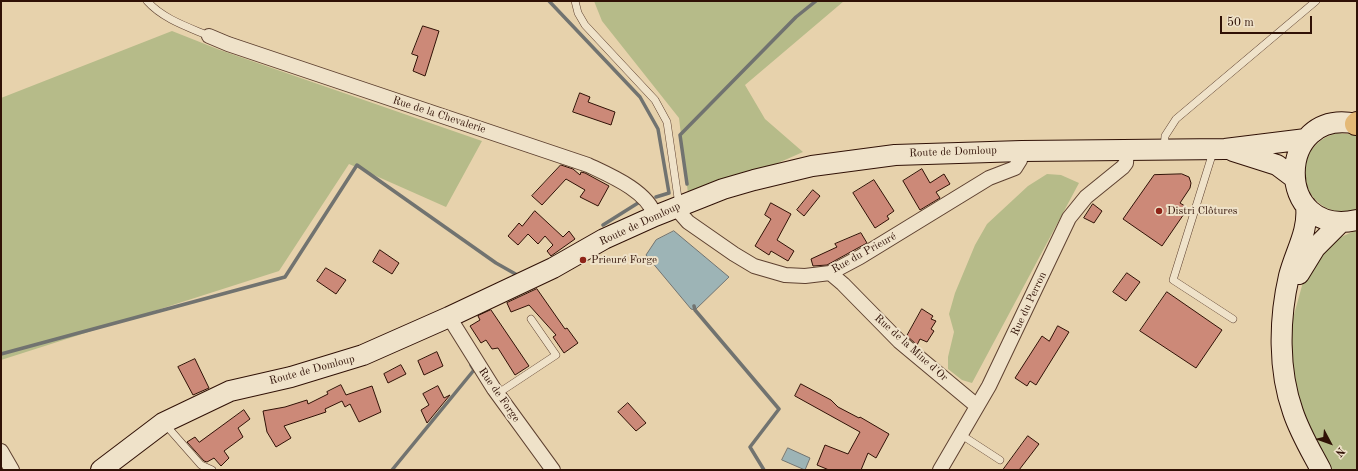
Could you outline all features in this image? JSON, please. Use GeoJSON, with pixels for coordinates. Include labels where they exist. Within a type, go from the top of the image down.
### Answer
{"type":"FeatureCollection","features":[{"type":"Feature","properties":{"kind":"street","name":"Rue de la Chevalerie"},"geometry":{"type":"LineString","coordinates":[[210,36],[228,44],[588,165],[635,192],[650,204],[655,216]]}},
{"type":"Feature","properties":{"kind":"street"},"geometry":{"type":"LineString","coordinates":[[1349,221],[1318,216],[1306,206],[1298,192],[1294,177],[1295,160],[1306,139],[1318,129],[1333,124],[1357,124]]}},
{"type":"Feature","properties":{"kind":"street","name":"Route de Domloup"},"geometry":{"type":"LineString","coordinates":[[101,470],[163,423],[230,391],[347,362],[449,317],[553,268],[604,240],[655,216],[723,189],[754,180],[812,166],[842,161],[916,153],[1219,149],[1306,139]]}},
{"type":"Feature","properties":{"kind":"street","name":"Route de Domloup"},"geometry":{"type":"LineString","coordinates":[[1219,149],[1265,159],[1287,170],[1294,177]]}},
{"type":"Feature","properties":{"kind":"street","name":"Rue du Perron"},"geometry":{"type":"LineString","coordinates":[[940,470],[989,386],[1029,306],[1062,231],[1078,205],[1093,190],[1123,167],[1126,163],[1127,150]]}},
{"type":"Feature","properties":{"kind":"street","name":"Rue du Prieuré"},"geometry":{"type":"LineString","coordinates":[[679,206],[681,214],[688,222],[754,266],[785,275],[805,276],[830,273],[860,257],[990,178],[1015,168],[1020,160],[1022,151]]}},
{"type":"Feature","properties":{"kind":"street"},"geometry":{"type":"LineString","coordinates":[[1306,206],[1306,226],[1289,276],[1282,341],[1286,386],[1298,425],[1321,470]]}},
{"type":"Feature","properties":{"kind":"street"},"geometry":{"type":"LineString","coordinates":[[1286,301],[1308,257],[1323,239],[1349,221]]}},
{"type":"Feature","properties":{"kind":"street","name":"Rue de la Mine d'Or"},"geometry":{"type":"LineString","coordinates":[[830,273],[843,284],[899,341],[977,406]]}},
{"type":"Feature","properties":{"kind":"street","name":"Rue de Forge"},"geometry":{"type":"LineString","coordinates":[[449,317],[497,394],[553,470]]}},
{"type":"Feature","properties":{"kind":"street"},"geometry":{"type":"LineString","coordinates":[[1,451],[12,470]]}},
{"type":"Feature","properties":{"kind":"lane"},"geometry":{"type":"LineString","coordinates":[[147,1],[157,11],[179,23],[210,36]]}},
{"type":"Feature","properties":{"kind":"lane"},"geometry":{"type":"LineString","coordinates":[[575,1],[578,13],[585,25],[655,100],[667,122],[679,206]]}},
{"type":"Feature","properties":{"kind":"lane"},"geometry":{"type":"LineString","coordinates":[[1164,149],[1165,136],[1176,119],[1316,1]]}},
{"type":"Feature","properties":{"kind":"lane"},"geometry":{"type":"LineString","coordinates":[[1219,149],[1174,280],[1233,319]]}},
{"type":"Feature","properties":{"kind":"lane"},"geometry":{"type":"LineString","coordinates":[[497,394],[556,355],[531,320]]}},
{"type":"Feature","properties":{"kind":"lane"},"geometry":{"type":"LineString","coordinates":[[163,423],[201,465],[212,470]]}},
{"type":"Feature","properties":{"kind":"lane"},"geometry":{"type":"LineString","coordinates":[[960,434],[1000,460]]}},
{"type":"Feature","properties":{"kind":"green space"},"geometry":{"type":"Polygon","coordinates":[[[594,1],[844,1],[745,85],[765,119],[803,152],[689,202],[679,118],[602,21],[594,1]]]}},
{"type":"Feature","properties":{"kind":"green space"},"geometry":{"type":"Polygon","coordinates":[[[172,31],[220,50],[482,141],[446,207],[349,164],[279,271],[1,360],[1,98],[172,31]]]}},
{"type":"Feature","properties":{"kind":"green space"},"geometry":{"type":"Polygon","coordinates":[[[1337,133],[1357,135],[1357,210],[1338,211],[1323,206],[1312,196],[1306,182],[1305,168],[1310,153],[1320,141],[1337,133]]]}},
{"type":"Feature","properties":{"kind":"green space"},"geometry":{"type":"Polygon","coordinates":[[[1047,174],[1061,175],[1079,183],[972,383],[962,380],[948,369],[948,357],[954,332],[949,314],[955,293],[975,245],[987,224],[1028,186],[1047,174]]]}},
{"type":"Feature","properties":{"kind":"green space"},"geometry":{"type":"Polygon","coordinates":[[[1357,230],[1357,470],[1330,470],[1300,410],[1292,365],[1292,322],[1303,282],[1332,241],[1357,230]]]}},
{"type":"Feature","properties":{"kind":"water"},"geometry":{"type":"Polygon","coordinates":[[[674,231],[729,277],[695,310],[691,309],[646,255],[656,240],[674,231]]]}},
{"type":"Feature","properties":{"kind":"water"},"geometry":{"type":"Polygon","coordinates":[[[788,448],[810,458],[805,470],[782,460],[788,448]]]}},
{"type":"Feature","properties":{"kind":"building"},"geometry":{"type":"Polygon","coordinates":[[[423,26],[439,31],[425,76],[413,71],[418,56],[412,54],[423,26]]]}},
{"type":"Feature","properties":{"kind":"building"},"geometry":{"type":"Polygon","coordinates":[[[580,93],[590,97],[588,102],[615,112],[611,125],[573,112],[580,93]]]}},
{"type":"Feature","properties":{"kind":"building"},"geometry":{"type":"Polygon","coordinates":[[[561,165],[573,169],[580,175],[581,172],[585,173],[609,186],[598,206],[580,197],[585,190],[566,179],[542,205],[532,196],[561,165]]]}},
{"type":"Feature","properties":{"kind":"building"},"geometry":{"type":"Polygon","coordinates":[[[922,169],[930,183],[944,174],[950,184],[936,192],[940,198],[920,210],[903,181],[922,169]]]}},
{"type":"Feature","properties":{"kind":"building"},"geometry":{"type":"Polygon","coordinates":[[[1182,174],[1189,177],[1191,183],[1190,188],[1180,203],[1188,208],[1162,246],[1123,219],[1154,175],[1182,174]]]}},
{"type":"Feature","properties":{"kind":"building"},"geometry":{"type":"Polygon","coordinates":[[[874,180],[894,211],[887,216],[889,219],[875,228],[853,193],[874,180]]]}},
{"type":"Feature","properties":{"kind":"building"},"geometry":{"type":"Polygon","coordinates":[[[813,190],[820,196],[804,216],[797,210],[813,190]]]}},
{"type":"Feature","properties":{"kind":"building"},"geometry":{"type":"Polygon","coordinates":[[[771,203],[791,214],[777,240],[794,251],[788,261],[771,251],[769,255],[755,246],[771,219],[765,215],[771,203]]]}},
{"type":"Feature","properties":{"kind":"building"},"geometry":{"type":"Polygon","coordinates":[[[1093,204],[1102,211],[1094,223],[1084,218],[1093,204]]]}},
{"type":"Feature","properties":{"kind":"building"},"geometry":{"type":"Polygon","coordinates":[[[535,211],[563,237],[569,231],[575,239],[551,256],[547,251],[553,245],[545,236],[538,244],[528,234],[518,245],[508,236],[519,223],[522,226],[535,211]]]}},
{"type":"Feature","properties":{"kind":"building"},"geometry":{"type":"Polygon","coordinates":[[[861,233],[867,243],[827,265],[813,266],[811,259],[837,247],[835,244],[861,233]]]}},
{"type":"Feature","properties":{"kind":"building"},"geometry":{"type":"Polygon","coordinates":[[[380,250],[399,263],[392,274],[373,262],[380,250]]]}},
{"type":"Feature","properties":{"kind":"building"},"geometry":{"type":"Polygon","coordinates":[[[326,268],[346,280],[336,294],[317,281],[326,268]]]}},
{"type":"Feature","properties":{"kind":"building"},"geometry":{"type":"Polygon","coordinates":[[[1127,273],[1140,282],[1126,301],[1113,292],[1127,273]]]}},
{"type":"Feature","properties":{"kind":"building"},"geometry":{"type":"Polygon","coordinates":[[[537,289],[565,329],[567,328],[578,343],[564,353],[553,337],[556,335],[529,305],[511,312],[507,303],[537,289]]]}},
{"type":"Feature","properties":{"kind":"building"},"geometry":{"type":"Polygon","coordinates":[[[1167,292],[1222,330],[1196,368],[1140,331],[1167,292]]]}},
{"type":"Feature","properties":{"kind":"building"},"geometry":{"type":"Polygon","coordinates":[[[922,309],[933,316],[931,319],[936,321],[931,329],[934,331],[927,342],[920,339],[917,345],[907,336],[922,309]]]}},
{"type":"Feature","properties":{"kind":"building"},"geometry":{"type":"Polygon","coordinates":[[[491,310],[529,366],[515,375],[498,348],[492,349],[486,340],[481,343],[470,326],[480,320],[478,316],[491,310]]]}},
{"type":"Feature","properties":{"kind":"building"},"geometry":{"type":"Polygon","coordinates":[[[1058,326],[1069,332],[1036,385],[1030,381],[1027,386],[1015,378],[1042,336],[1049,341],[1058,326]]]}},
{"type":"Feature","properties":{"kind":"building"},"geometry":{"type":"Polygon","coordinates":[[[437,352],[443,366],[424,375],[418,361],[437,352]]]}},
{"type":"Feature","properties":{"kind":"building"},"geometry":{"type":"Polygon","coordinates":[[[195,359],[209,388],[193,395],[178,367],[195,359]]]}},
{"type":"Feature","properties":{"kind":"building"},"geometry":{"type":"Polygon","coordinates":[[[401,365],[406,374],[388,383],[384,374],[401,365]]]}},
{"type":"Feature","properties":{"kind":"building"},"geometry":{"type":"Polygon","coordinates":[[[801,384],[831,400],[838,407],[859,418],[860,417],[889,434],[876,458],[868,453],[861,470],[829,470],[817,465],[825,445],[848,454],[860,432],[795,396],[801,384]]]}},
{"type":"Feature","properties":{"kind":"building"},"geometry":{"type":"Polygon","coordinates":[[[341,385],[346,395],[372,386],[381,412],[359,422],[350,404],[345,407],[342,401],[325,409],[326,412],[284,426],[291,438],[276,447],[267,432],[263,411],[285,407],[307,400],[308,404],[328,394],[327,392],[341,385]]]}},
{"type":"Feature","properties":{"kind":"building"},"geometry":{"type":"Polygon","coordinates":[[[438,386],[444,398],[450,395],[427,423],[421,410],[429,405],[423,394],[438,386]]]}},
{"type":"Feature","properties":{"kind":"building"},"geometry":{"type":"Polygon","coordinates":[[[628,403],[646,423],[636,431],[618,412],[628,403]]]}},
{"type":"Feature","properties":{"kind":"building"},"geometry":{"type":"Polygon","coordinates":[[[244,410],[250,419],[238,428],[243,437],[224,451],[229,458],[221,466],[214,458],[207,462],[204,461],[187,442],[195,437],[199,442],[244,410]]]}},
{"type":"Feature","properties":{"kind":"building"},"geometry":{"type":"Polygon","coordinates":[[[1028,436],[1039,444],[1019,470],[1003,470],[1028,436]]]}},
{"type":"Feature","properties":{"kind":"waterway"},"geometry":{"type":"LineString","coordinates":[[549,1],[640,97],[658,129],[669,193],[656,197]]}},
{"type":"Feature","properties":{"kind":"waterway"},"geometry":{"type":"LineString","coordinates":[[687,184],[680,135],[796,17],[816,1]]}},
{"type":"Feature","properties":{"kind":"waterway"},"geometry":{"type":"LineString","coordinates":[[1,354],[285,277],[357,165],[496,263],[519,276]]}},
{"type":"Feature","properties":{"kind":"waterway"},"geometry":{"type":"LineString","coordinates":[[603,225],[638,203]]}},
{"type":"Feature","properties":{"kind":"waterway"},"geometry":{"type":"LineString","coordinates":[[694,306],[695,310],[779,409],[750,447],[764,470]]}},
{"type":"Feature","properties":{"kind":"waterway"},"geometry":{"type":"LineString","coordinates":[[392,470],[474,370],[471,365]]}},
{"type":"Feature","properties":{"kind":"place","name":"Distri Clôtures"},"geometry":{"type":"Point","coordinates":[1159,211]}},
{"type":"Feature","properties":{"kind":"place","name":"Prieuré Forge"},"geometry":{"type":"Point","coordinates":[583,260]}}]}
